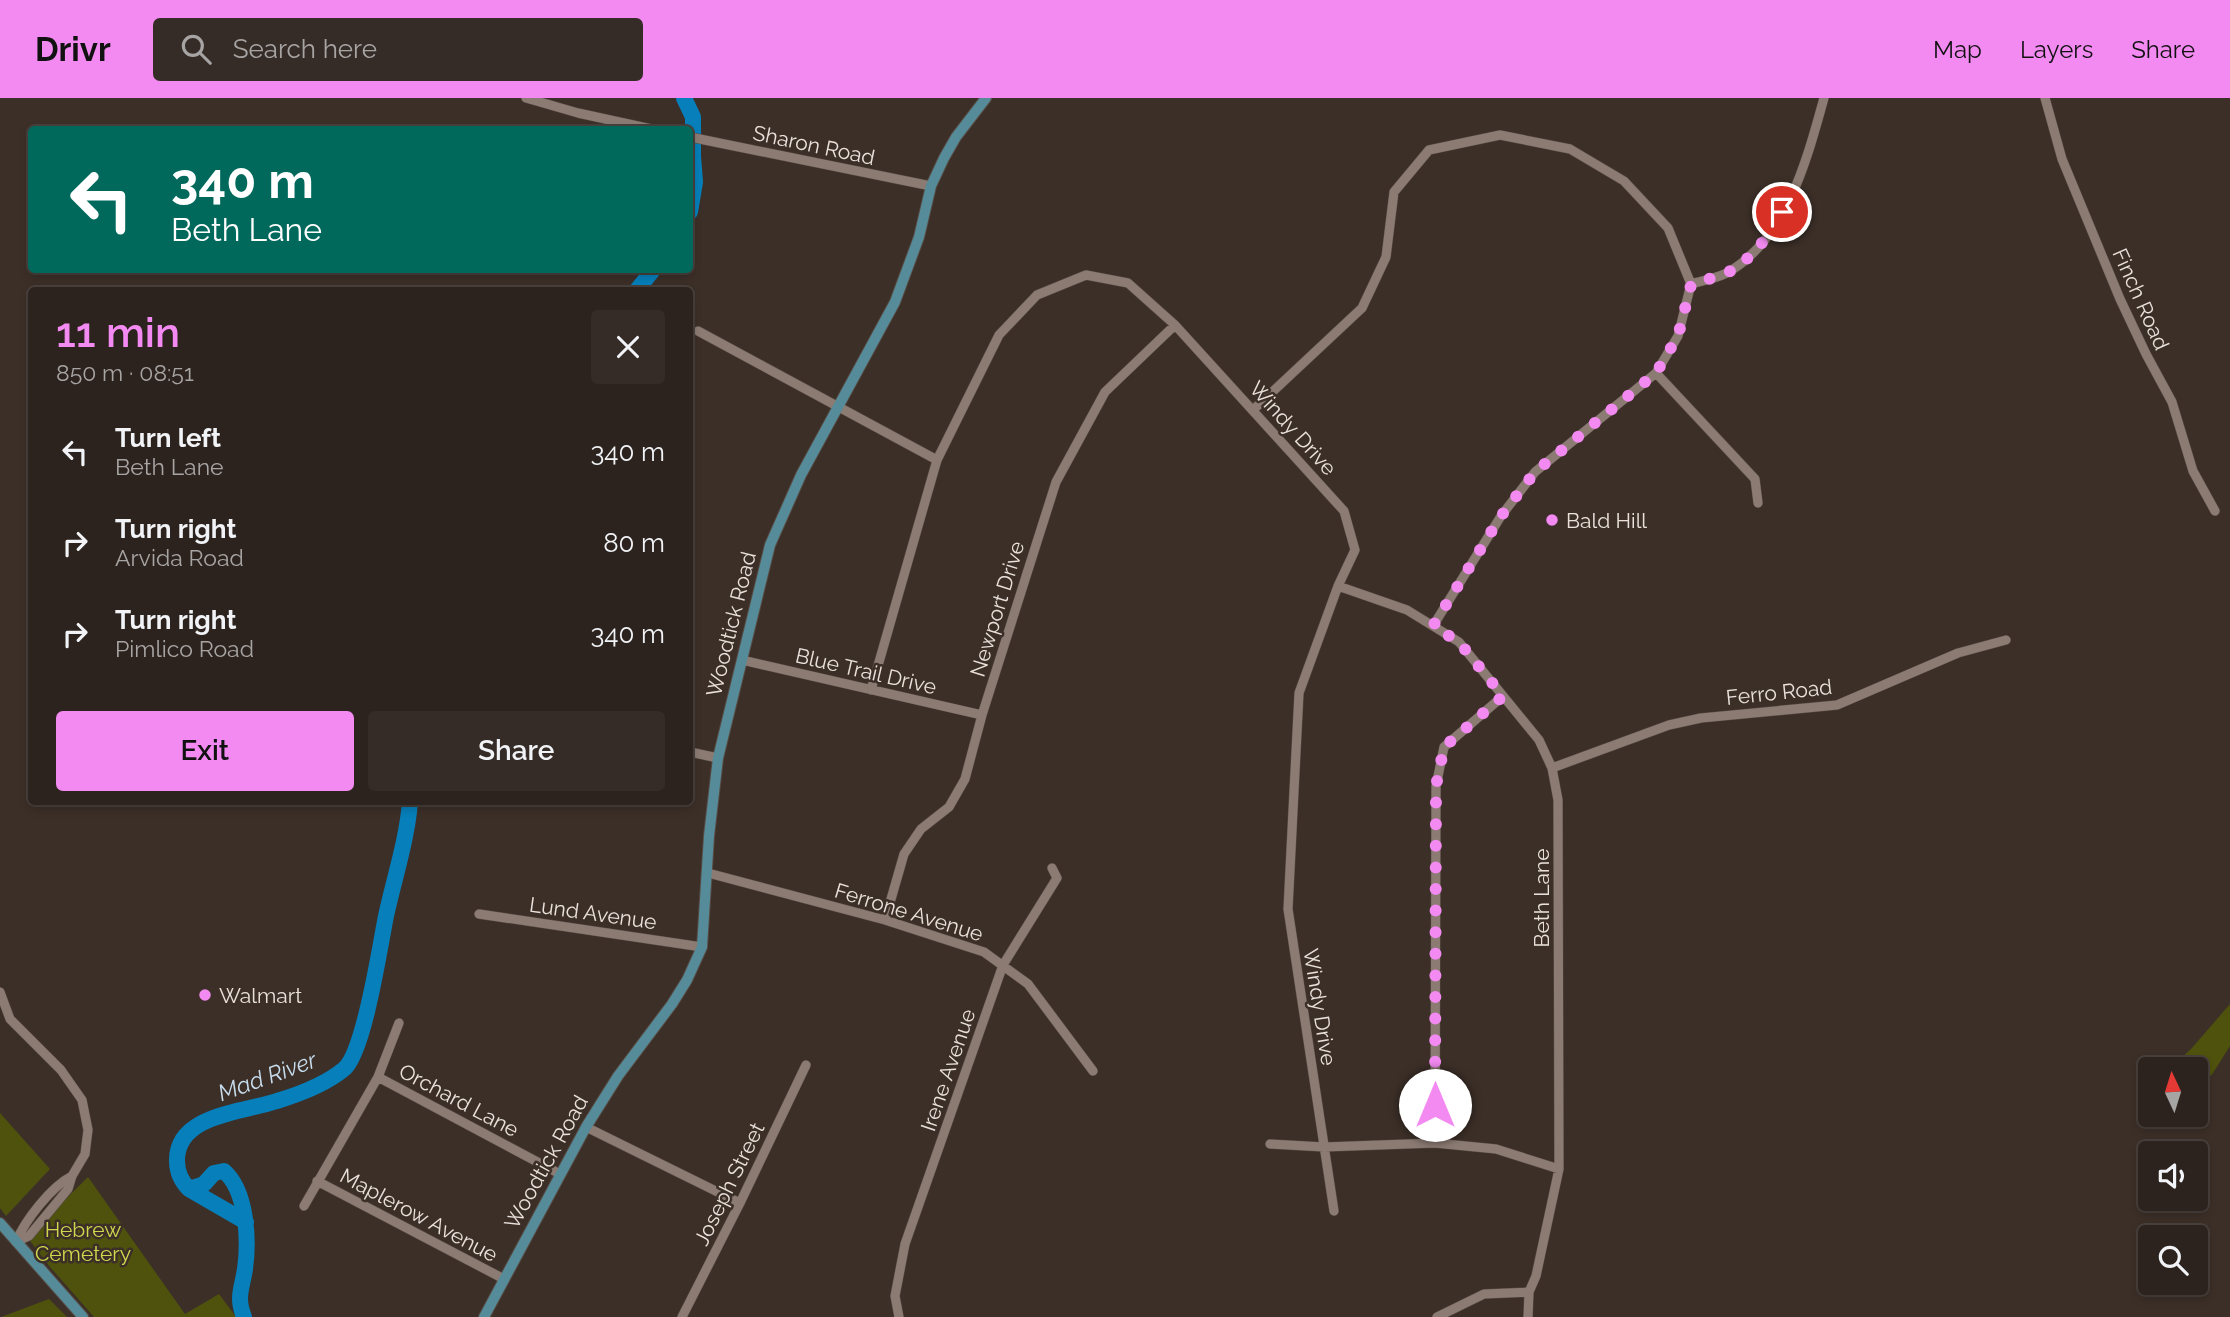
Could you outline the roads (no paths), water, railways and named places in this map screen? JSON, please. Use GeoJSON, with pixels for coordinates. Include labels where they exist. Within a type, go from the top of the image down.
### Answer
{"type":"FeatureCollection","features":[{"type":"Feature","properties":{"kind":"main road","name":"Woodtick Road"},"geometry":{"type":"LineString","coordinates":[[484,1317],[586,1127],[618,1076],[672,1004],[702,947],[709,836],[718,758],[770,545],[801,475],[895,303],[919,237],[931,186],[956,137],[986,98]]}},
{"type":"Feature","properties":{"kind":"main road"},"geometry":{"type":"LineString","coordinates":[[0,1223],[83,1317]]}},
{"type":"Feature","properties":{"kind":"street"},"geometry":{"type":"LineString","coordinates":[[526,98],[638,126]]}},
{"type":"Feature","properties":{"kind":"street"},"geometry":{"type":"LineString","coordinates":[[1691,285],[1729,272],[1756,252],[1782,212],[1805,163],[1825,98]]}},
{"type":"Feature","properties":{"kind":"street","name":"Finch Road"},"geometry":{"type":"LineString","coordinates":[[2045,98],[2062,159],[2120,299],[2172,402],[2193,471],[2215,511]]}},
{"type":"Feature","properties":{"kind":"street"},"geometry":{"type":"LineString","coordinates":[[1253,410],[1362,307],[1386,257],[1394,192],[1429,150],[1500,135],[1570,149],[1624,181],[1668,228],[1691,285],[1678,336],[1656,373],[1535,472],[1501,516],[1433,626]]}},
{"type":"Feature","properties":{"kind":"street","name":"Sharon Road"},"geometry":{"type":"LineString","coordinates":[[693,138],[931,186]]}},
{"type":"Feature","properties":{"kind":"street","name":"Windy Drive"},"geometry":{"type":"LineString","coordinates":[[871,690],[937,460],[999,335],[1037,295],[1086,275],[1128,283],[1175,325],[1345,511],[1355,550],[1308,662],[1299,693],[1288,909],[1334,1211]]}},
{"type":"Feature","properties":{"kind":"street","name":"Newport Drive"},"geometry":{"type":"LineString","coordinates":[[885,920],[904,854],[920,829],[949,807],[965,779],[982,715],[1056,482],[1105,392],[1175,325]]}},
{"type":"Feature","properties":{"kind":"street"},"geometry":{"type":"LineString","coordinates":[[698,331],[937,460]]}},
{"type":"Feature","properties":{"kind":"street"},"geometry":{"type":"LineString","coordinates":[[1656,373],[1755,479],[1758,503]]}},
{"type":"Feature","properties":{"kind":"street","name":"Beth Lane"},"geometry":{"type":"LineString","coordinates":[[1338,586],[1406,610],[1459,642],[1539,740],[1552,768],[1558,800],[1559,1169],[1536,1276],[1529,1292],[1528,1317]]}},
{"type":"Feature","properties":{"kind":"street","name":"Ferro Road"},"geometry":{"type":"LineString","coordinates":[[1552,768],[1669,724],[1701,718],[1837,705],[1958,653],[2006,640]]}},
{"type":"Feature","properties":{"kind":"street","name":"Blue Trail Drive"},"geometry":{"type":"LineString","coordinates":[[742,660],[982,715]]}},
{"type":"Feature","properties":{"kind":"street"},"geometry":{"type":"LineString","coordinates":[[1434,1143],[1436,786],[1444,747],[1503,696]]}},
{"type":"Feature","properties":{"kind":"street"},"geometry":{"type":"LineString","coordinates":[[693,753],[718,758]]}},
{"type":"Feature","properties":{"kind":"street","name":"Irene Avenue"},"geometry":{"type":"LineString","coordinates":[[899,1317],[895,1296],[905,1244],[1003,965],[1057,878],[1052,868]]}},
{"type":"Feature","properties":{"kind":"street","name":"Ferrone Avenue"},"geometry":{"type":"LineString","coordinates":[[708,873],[885,920],[984,952],[1028,985],[1093,1071]]}},
{"type":"Feature","properties":{"kind":"street","name":"Lund Avenue"},"geometry":{"type":"LineString","coordinates":[[479,914],[702,947]]}},
{"type":"Feature","properties":{"kind":"street"},"geometry":{"type":"LineString","coordinates":[[0,992],[10,1018],[61,1070],[82,1100],[88,1130],[85,1154],[68,1189],[29,1236],[16,1242]]}},
{"type":"Feature","properties":{"kind":"street"},"geometry":{"type":"LineString","coordinates":[[303,1206],[377,1077],[399,1023]]}},
{"type":"Feature","properties":{"kind":"street","name":"Joseph Street"},"geometry":{"type":"LineString","coordinates":[[681,1317],[740,1203],[806,1065]]}},
{"type":"Feature","properties":{"kind":"street","name":"Orchard Lane"},"geometry":{"type":"LineString","coordinates":[[377,1077],[560,1174]]}},
{"type":"Feature","properties":{"kind":"street"},"geometry":{"type":"LineString","coordinates":[[586,1127],[740,1203]]}},
{"type":"Feature","properties":{"kind":"street"},"geometry":{"type":"LineString","coordinates":[[1270,1144],[1324,1147],[1434,1143],[1496,1149],[1559,1169]]}},
{"type":"Feature","properties":{"kind":"street","name":"Maplerow Avenue"},"geometry":{"type":"LineString","coordinates":[[317,1181],[504,1279]]}},
{"type":"Feature","properties":{"kind":"street"},"geometry":{"type":"LineString","coordinates":[[1437,1317],[1484,1294],[1529,1292]]}},
{"type":"Feature","properties":{"kind":"waterway","name":"Mad River"},"geometry":{"type":"LineString","coordinates":[[684,98],[693,117],[693,126]]}},
{"type":"Feature","properties":{"kind":"waterway","name":"Mad River"},"geometry":{"type":"LineString","coordinates":[[693,126],[693,156]]}},
{"type":"Feature","properties":{"kind":"waterway","name":"Mad River"},"geometry":{"type":"LineString","coordinates":[[693,156],[693,194]]}},
{"type":"Feature","properties":{"kind":"waterway","name":"Mad River"},"geometry":{"type":"LineString","coordinates":[[639,287],[651,273]]}},
{"type":"Feature","properties":{"kind":"waterway","name":"Mad River"},"geometry":{"type":"LineString","coordinates":[[244,1317],[240,1298],[245,1269],[246,1231],[238,1191],[224,1171],[214,1173],[204,1184],[189,1189],[178,1169],[180,1145],[188,1133],[200,1124],[312,1088],[337,1075],[351,1059],[370,998],[410,805]]}},
{"type":"Feature","properties":{"kind":"waterway"},"geometry":{"type":"LineString","coordinates":[[189,1189],[246,1222]]}},
{"type":"Feature","properties":{"kind":"place","name":"Bald Hill"},"geometry":{"type":"Point","coordinates":[1552,520]}},
{"type":"Feature","properties":{"kind":"place","name":"Walmart"},"geometry":{"type":"Point","coordinates":[205,995]}},
{"type":"Feature","properties":{"kind":"park label","name":"Hebrew Cemetery"},"geometry":{"type":"Point","coordinates":[83,1241]}}]}
